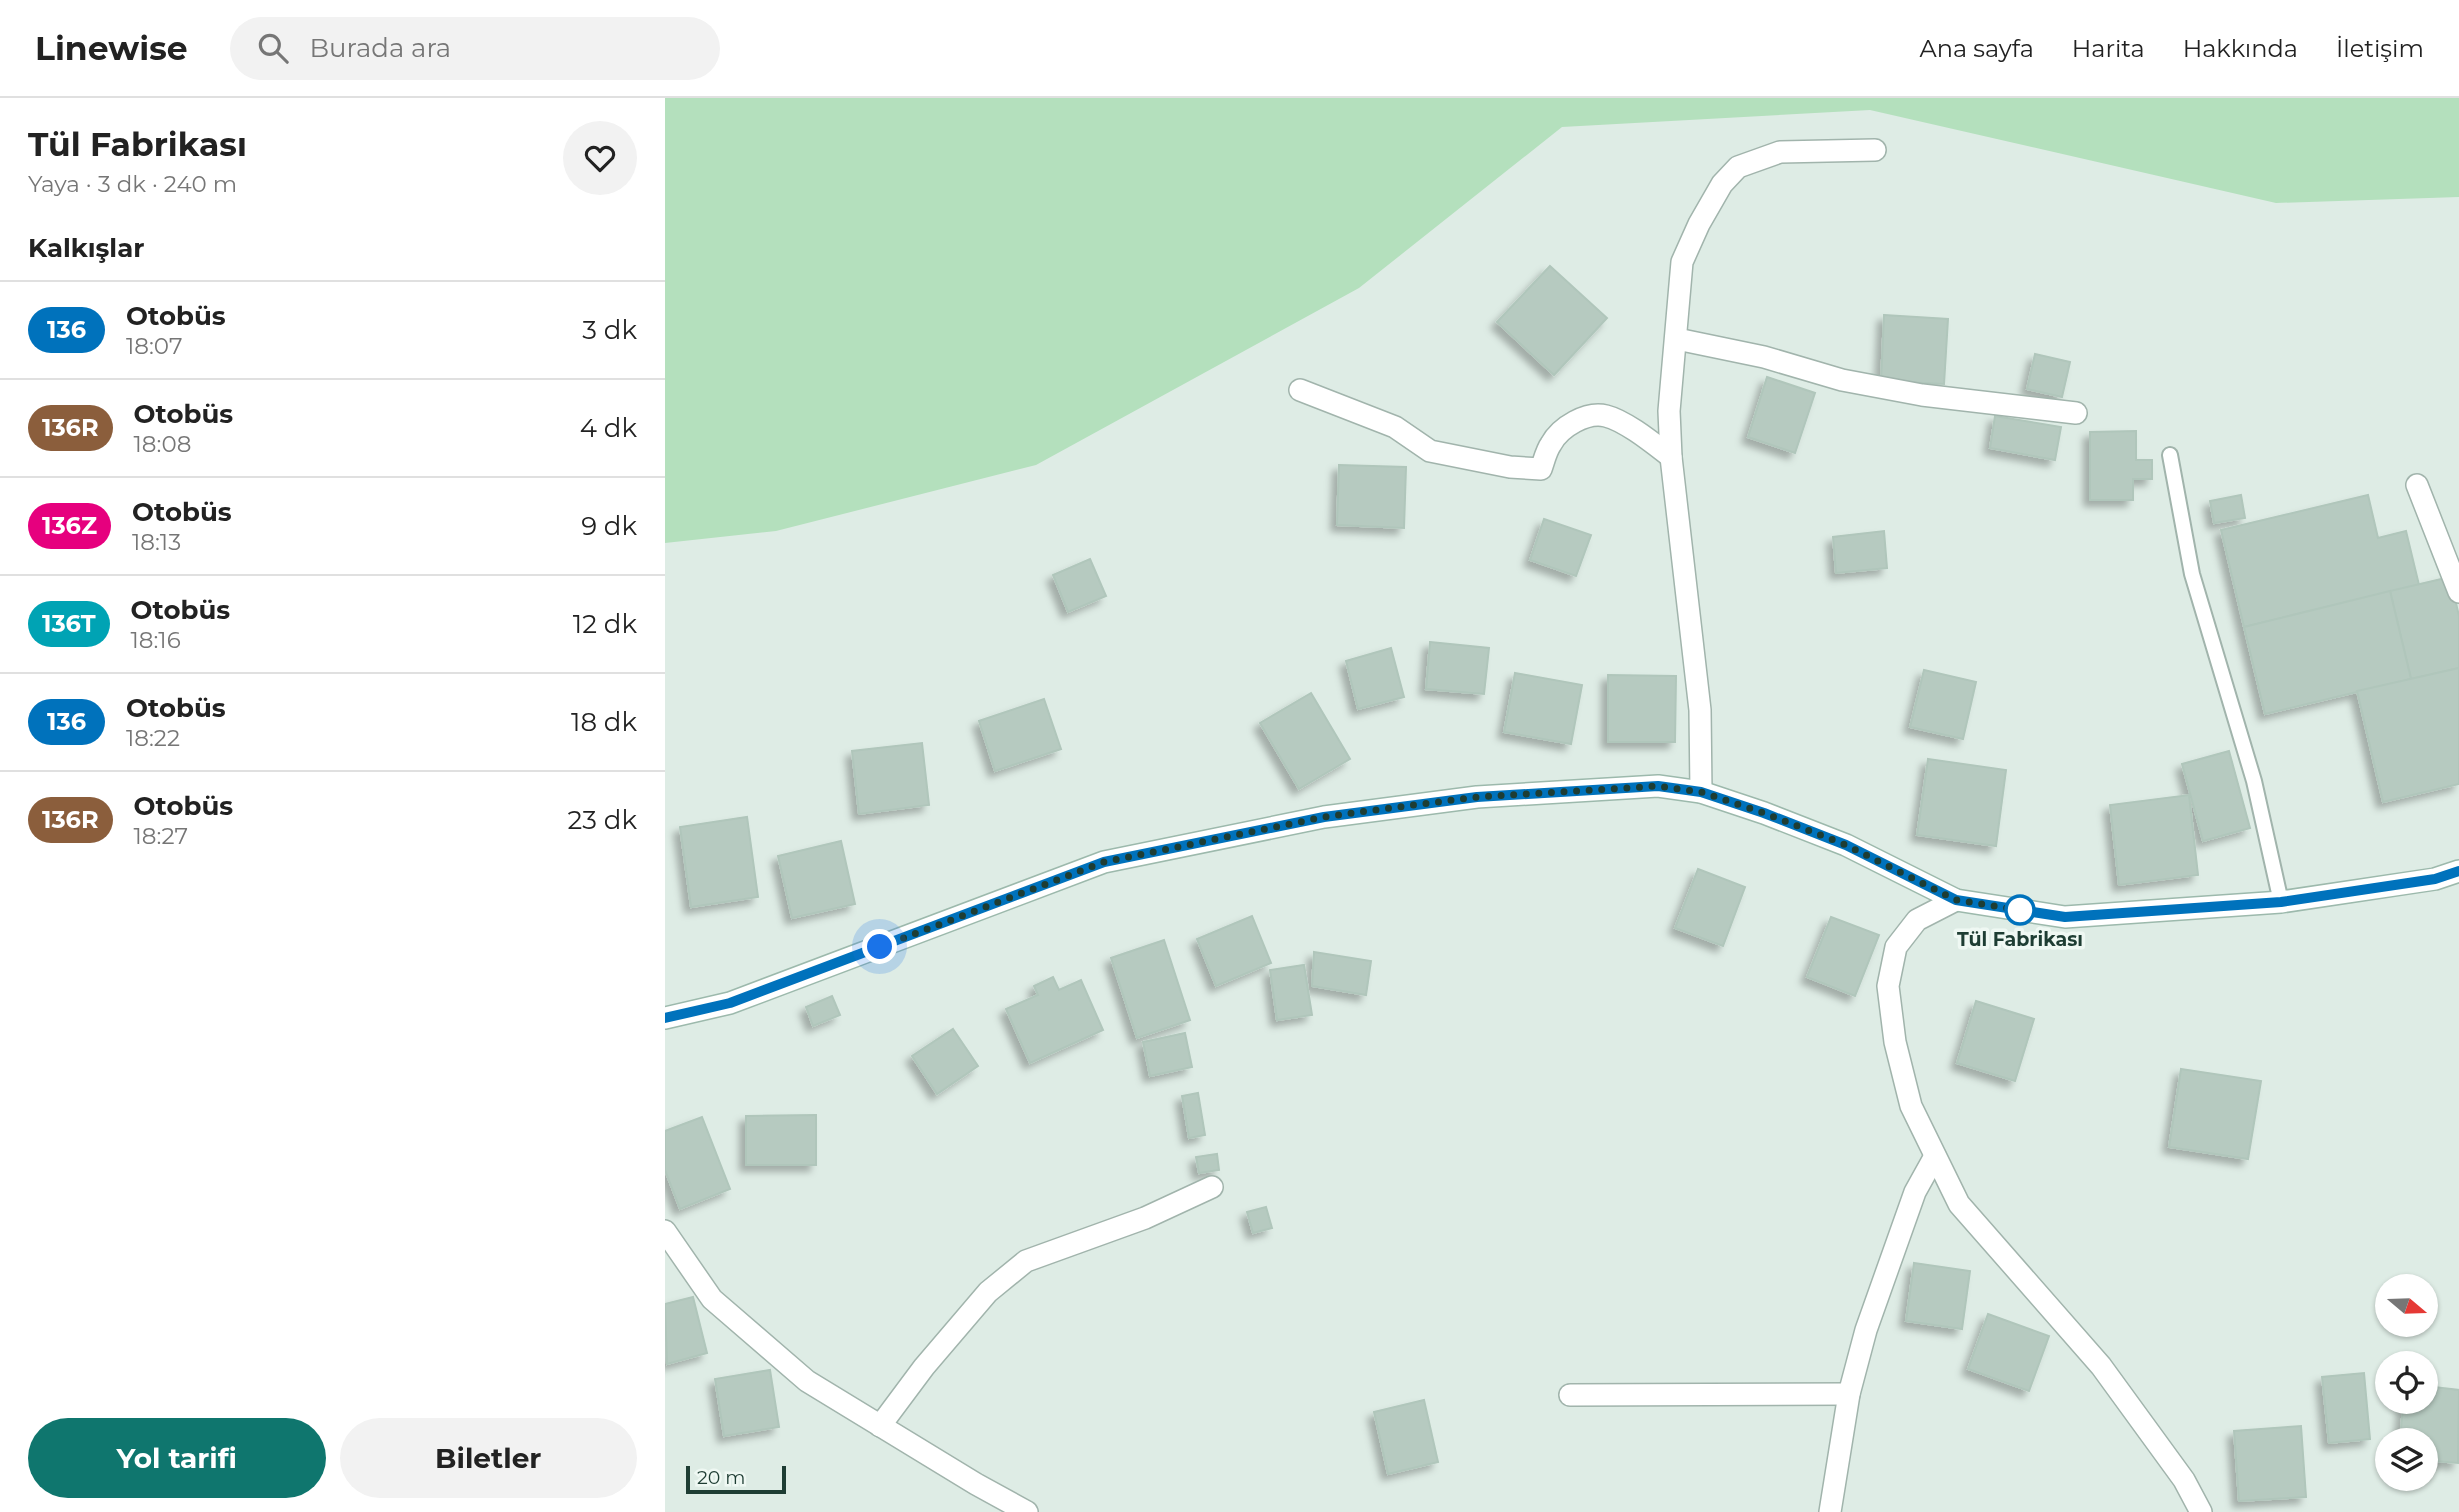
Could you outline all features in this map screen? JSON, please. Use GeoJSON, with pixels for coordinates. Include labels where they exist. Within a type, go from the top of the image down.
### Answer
{"type":"FeatureCollection","features":[{"type":"Feature","properties":{"kind":"street"},"geometry":{"type":"LineString","coordinates":[[1701,792],[1700,710],[1671,457],[1669,411],[1682,262],[1699,224],[1722,184],[1738,167],[1780,152],[1875,150]]}},
{"type":"Feature","properties":{"kind":"street"},"geometry":{"type":"LineString","coordinates":[[1677,339],[1764,356],[1842,380],[1922,396],[2076,413]]}},
{"type":"Feature","properties":{"kind":"street"},"geometry":{"type":"LineString","coordinates":[[1300,390],[1395,427],[1430,451],[1510,467],[1541,469],[1551,442],[1566,426],[1588,417],[1606,416],[1637,432],[1671,457]]}},
{"type":"Feature","properties":{"kind":"street"},"geometry":{"type":"LineString","coordinates":[[2417,485],[2459,592]]}},
{"type":"Feature","properties":{"kind":"street"},"geometry":{"type":"LineString","coordinates":[[665,1018],[730,1003],[1104,862],[1324,817],[1477,797],[1658,786],[1701,792],[1846,845],[1956,900],[2065,917],[2281,902],[2435,879],[2459,871]]}},
{"type":"Feature","properties":{"kind":"street"},"geometry":{"type":"LineString","coordinates":[[1956,900],[1917,920],[1896,947],[1888,986],[1895,1042],[1911,1106],[1959,1204],[2101,1366],[2184,1480],[2201,1512]]}},
{"type":"Feature","properties":{"kind":"street"},"geometry":{"type":"LineString","coordinates":[[1829,1512],[1849,1394],[1866,1330],[1915,1192],[1935,1156]]}},
{"type":"Feature","properties":{"kind":"street"},"geometry":{"type":"LineString","coordinates":[[880,1426],[924,1367],[988,1292],[1026,1261],[1145,1217],[1212,1187]]}},
{"type":"Feature","properties":{"kind":"street"},"geometry":{"type":"LineString","coordinates":[[665,1231],[712,1299],[807,1381],[1027,1512]]}},
{"type":"Feature","properties":{"kind":"street"},"geometry":{"type":"LineString","coordinates":[[1570,1395],[1849,1394]]}},
{"type":"Feature","properties":{"kind":"lane"},"geometry":{"type":"LineString","coordinates":[[2170,455],[2192,574],[2254,781],[2281,902]]}},
{"type":"Feature","properties":{"kind":"green space"},"geometry":{"type":"Polygon","coordinates":[[[665,98],[2459,98],[2459,197],[2276,203],[1870,110],[1562,127],[1359,288],[1036,465],[776,531],[665,543],[665,98]]]}},
{"type":"Feature","properties":{"kind":"building"},"geometry":{"type":"Polygon","coordinates":[[[1550,266],[1607,318],[1554,375],[1497,322],[1550,266]]]}},
{"type":"Feature","properties":{"kind":"building"},"geometry":{"type":"Polygon","coordinates":[[[1884,315],[1948,319],[1944,384],[1881,381],[1884,315]]]}},
{"type":"Feature","properties":{"kind":"building"},"geometry":{"type":"Polygon","coordinates":[[[2035,354],[2070,362],[2062,397],[2027,389],[2035,354]]]}},
{"type":"Feature","properties":{"kind":"building"},"geometry":{"type":"Polygon","coordinates":[[[1767,377],[1815,393],[1795,453],[1748,437],[1767,377]]]}},
{"type":"Feature","properties":{"kind":"building"},"geometry":{"type":"Polygon","coordinates":[[[1995,416],[2061,427],[2055,460],[1990,448],[1995,416]]]}},
{"type":"Feature","properties":{"kind":"building"},"geometry":{"type":"Polygon","coordinates":[[[2136,431],[2136,460],[2152,460],[2152,479],[2133,479],[2133,500],[2090,500],[2090,432],[2136,431]]]}},
{"type":"Feature","properties":{"kind":"building"},"geometry":{"type":"Polygon","coordinates":[[[1339,465],[1406,467],[1404,528],[1337,525],[1339,465]]]}},
{"type":"Feature","properties":{"kind":"building"},"geometry":{"type":"Polygon","coordinates":[[[2241,495],[2245,518],[2214,523],[2210,501],[2241,495]]]}},
{"type":"Feature","properties":{"kind":"building"},"geometry":{"type":"Polygon","coordinates":[[[2368,495],[2378,538],[2406,531],[2419,585],[2244,627],[2221,530],[2368,495]]]}},
{"type":"Feature","properties":{"kind":"building"},"geometry":{"type":"Polygon","coordinates":[[[1544,519],[1591,535],[1576,576],[1530,560],[1544,519]]]}},
{"type":"Feature","properties":{"kind":"building"},"geometry":{"type":"Polygon","coordinates":[[[1884,531],[1887,568],[1836,573],[1833,537],[1884,531]]]}},
{"type":"Feature","properties":{"kind":"building"},"geometry":{"type":"Polygon","coordinates":[[[1090,559],[1106,596],[1068,612],[1053,575],[1090,559]]]}},
{"type":"Feature","properties":{"kind":"building"},"geometry":{"type":"Polygon","coordinates":[[[2450,577],[2459,616],[2459,668],[2411,679],[2390,591],[2450,577]]]}},
{"type":"Feature","properties":{"kind":"building"},"geometry":{"type":"Polygon","coordinates":[[[2390,591],[2411,679],[2265,714],[2244,627],[2390,591]]]}},
{"type":"Feature","properties":{"kind":"building"},"geometry":{"type":"Polygon","coordinates":[[[1430,642],[1489,648],[1484,694],[1426,689],[1430,642]]]}},
{"type":"Feature","properties":{"kind":"building"},"geometry":{"type":"Polygon","coordinates":[[[1391,648],[1404,697],[1358,709],[1346,661],[1391,648]]]}},
{"type":"Feature","properties":{"kind":"building"},"geometry":{"type":"Polygon","coordinates":[[[2459,668],[2459,784],[2383,802],[2357,691],[2459,668]]]}},
{"type":"Feature","properties":{"kind":"building"},"geometry":{"type":"Polygon","coordinates":[[[1924,670],[1976,682],[1963,739],[1910,727],[1924,670]]]}},
{"type":"Feature","properties":{"kind":"building"},"geometry":{"type":"Polygon","coordinates":[[[1515,673],[1582,685],[1571,744],[1504,732],[1515,673]]]}},
{"type":"Feature","properties":{"kind":"building"},"geometry":{"type":"Polygon","coordinates":[[[1608,675],[1676,676],[1675,742],[1608,742],[1608,675]]]}},
{"type":"Feature","properties":{"kind":"building"},"geometry":{"type":"Polygon","coordinates":[[[1311,693],[1350,759],[1299,789],[1260,723],[1311,693]]]}},
{"type":"Feature","properties":{"kind":"building"},"geometry":{"type":"Polygon","coordinates":[[[1044,699],[1061,749],[995,771],[979,721],[1044,699]]]}},
{"type":"Feature","properties":{"kind":"building"},"geometry":{"type":"Polygon","coordinates":[[[922,743],[929,805],[859,814],[852,751],[922,743]]]}},
{"type":"Feature","properties":{"kind":"building"},"geometry":{"type":"Polygon","coordinates":[[[2229,751],[2250,828],[2203,841],[2182,764],[2229,751]]]}},
{"type":"Feature","properties":{"kind":"building"},"geometry":{"type":"Polygon","coordinates":[[[1928,759],[2006,770],[1996,846],[1917,835],[1928,759]]]}},
{"type":"Feature","properties":{"kind":"building"},"geometry":{"type":"Polygon","coordinates":[[[2189,795],[2198,875],[2119,885],[2110,805],[2189,795]]]}},
{"type":"Feature","properties":{"kind":"building"},"geometry":{"type":"Polygon","coordinates":[[[747,817],[758,897],[691,907],[680,827],[747,817]]]}},
{"type":"Feature","properties":{"kind":"building"},"geometry":{"type":"Polygon","coordinates":[[[841,841],[855,904],[792,918],[778,856],[841,841]]]}},
{"type":"Feature","properties":{"kind":"building"},"geometry":{"type":"Polygon","coordinates":[[[1698,869],[1745,887],[1723,946],[1675,928],[1698,869]]]}},
{"type":"Feature","properties":{"kind":"building"},"geometry":{"type":"Polygon","coordinates":[[[1252,916],[1271,963],[1216,986],[1197,939],[1252,916]]]}},
{"type":"Feature","properties":{"kind":"building"},"geometry":{"type":"Polygon","coordinates":[[[1831,917],[1879,935],[1855,996],[1807,977],[1831,917]]]}},
{"type":"Feature","properties":{"kind":"building"},"geometry":{"type":"Polygon","coordinates":[[[1164,940],[1190,1020],[1137,1038],[1111,958],[1164,940]]]}},
{"type":"Feature","properties":{"kind":"building"},"geometry":{"type":"Polygon","coordinates":[[[1314,952],[1371,961],[1366,995],[1312,986],[1314,952]]]}},
{"type":"Feature","properties":{"kind":"building"},"geometry":{"type":"Polygon","coordinates":[[[1304,965],[1312,1015],[1277,1020],[1270,970],[1304,965]]]}},
{"type":"Feature","properties":{"kind":"building"},"geometry":{"type":"Polygon","coordinates":[[[1053,977],[1059,990],[1081,980],[1103,1030],[1030,1063],[1006,1009],[1038,995],[1034,986],[1053,977]]]}},
{"type":"Feature","properties":{"kind":"building"},"geometry":{"type":"Polygon","coordinates":[[[832,996],[840,1015],[813,1026],[806,1007],[832,996]]]}},
{"type":"Feature","properties":{"kind":"building"},"geometry":{"type":"Polygon","coordinates":[[[1976,1001],[2034,1019],[2015,1081],[1957,1063],[1976,1001]]]}},
{"type":"Feature","properties":{"kind":"building"},"geometry":{"type":"Polygon","coordinates":[[[953,1029],[978,1066],[937,1094],[912,1056],[953,1029]]]}},
{"type":"Feature","properties":{"kind":"building"},"geometry":{"type":"Polygon","coordinates":[[[1185,1033],[1192,1067],[1150,1076],[1143,1042],[1185,1033]]]}},
{"type":"Feature","properties":{"kind":"building"},"geometry":{"type":"Polygon","coordinates":[[[2181,1069],[2261,1081],[2248,1159],[2169,1147],[2181,1069]]]}},
{"type":"Feature","properties":{"kind":"building"},"geometry":{"type":"Polygon","coordinates":[[[1198,1093],[1205,1135],[1189,1138],[1182,1096],[1198,1093]]]}},
{"type":"Feature","properties":{"kind":"building"},"geometry":{"type":"Polygon","coordinates":[[[816,1115],[816,1165],[746,1165],[746,1116],[816,1115]]]}},
{"type":"Feature","properties":{"kind":"building"},"geometry":{"type":"Polygon","coordinates":[[[702,1117],[730,1189],[680,1209],[665,1170],[665,1131],[702,1117]]]}},
{"type":"Feature","properties":{"kind":"building"},"geometry":{"type":"Polygon","coordinates":[[[1217,1154],[1219,1170],[1199,1173],[1196,1157],[1217,1154]]]}},
{"type":"Feature","properties":{"kind":"building"},"geometry":{"type":"Polygon","coordinates":[[[1266,1207],[1272,1228],[1253,1233],[1247,1212],[1266,1207]]]}},
{"type":"Feature","properties":{"kind":"building"},"geometry":{"type":"Polygon","coordinates":[[[1914,1263],[1970,1271],[1962,1329],[1906,1321],[1914,1263]]]}},
{"type":"Feature","properties":{"kind":"building"},"geometry":{"type":"Polygon","coordinates":[[[693,1297],[707,1353],[667,1364],[665,1304],[693,1297]]]}},
{"type":"Feature","properties":{"kind":"building"},"geometry":{"type":"Polygon","coordinates":[[[1988,1314],[2049,1336],[2029,1391],[1968,1369],[1988,1314]]]}},
{"type":"Feature","properties":{"kind":"building"},"geometry":{"type":"Polygon","coordinates":[[[770,1370],[779,1427],[724,1436],[715,1379],[770,1370]]]}},
{"type":"Feature","properties":{"kind":"building"},"geometry":{"type":"Polygon","coordinates":[[[2364,1373],[2370,1439],[2329,1443],[2322,1377],[2364,1373]]]}},
{"type":"Feature","properties":{"kind":"building"},"geometry":{"type":"Polygon","coordinates":[[[2438,1388],[2459,1390],[2458,1463],[2438,1461],[2438,1428],[2401,1428],[2402,1414],[2438,1414],[2438,1388]]]}},
{"type":"Feature","properties":{"kind":"building"},"geometry":{"type":"Polygon","coordinates":[[[1424,1400],[1438,1462],[1388,1474],[1374,1412],[1424,1400]]]}},
{"type":"Feature","properties":{"kind":"building"},"geometry":{"type":"Polygon","coordinates":[[[2301,1426],[2306,1497],[2239,1501],[2234,1431],[2301,1426]]]}},
{"type":"Feature","properties":{"kind":"bus line","name":"136"},"geometry":{"type":"LineString","coordinates":[[665,1018],[730,1003],[1104,862],[1324,817],[1477,797],[1658,786],[1701,792],[1846,845],[1956,900],[2065,917],[2281,902],[2435,879],[2459,871]]}},
{"type":"Feature","properties":{"kind":"place","name":"Tül Fabrikası"},"geometry":{"type":"Point","coordinates":[2020,910]}},
{"type":"Feature","properties":{"kind":"route"},"geometry":{"type":"LineString","coordinates":[[880,947],[1104,862],[1324,817],[1375,810],[1477,797],[1658,786],[1701,792],[1764,813],[1846,845],[1956,900],[2020,910]]}}]}
